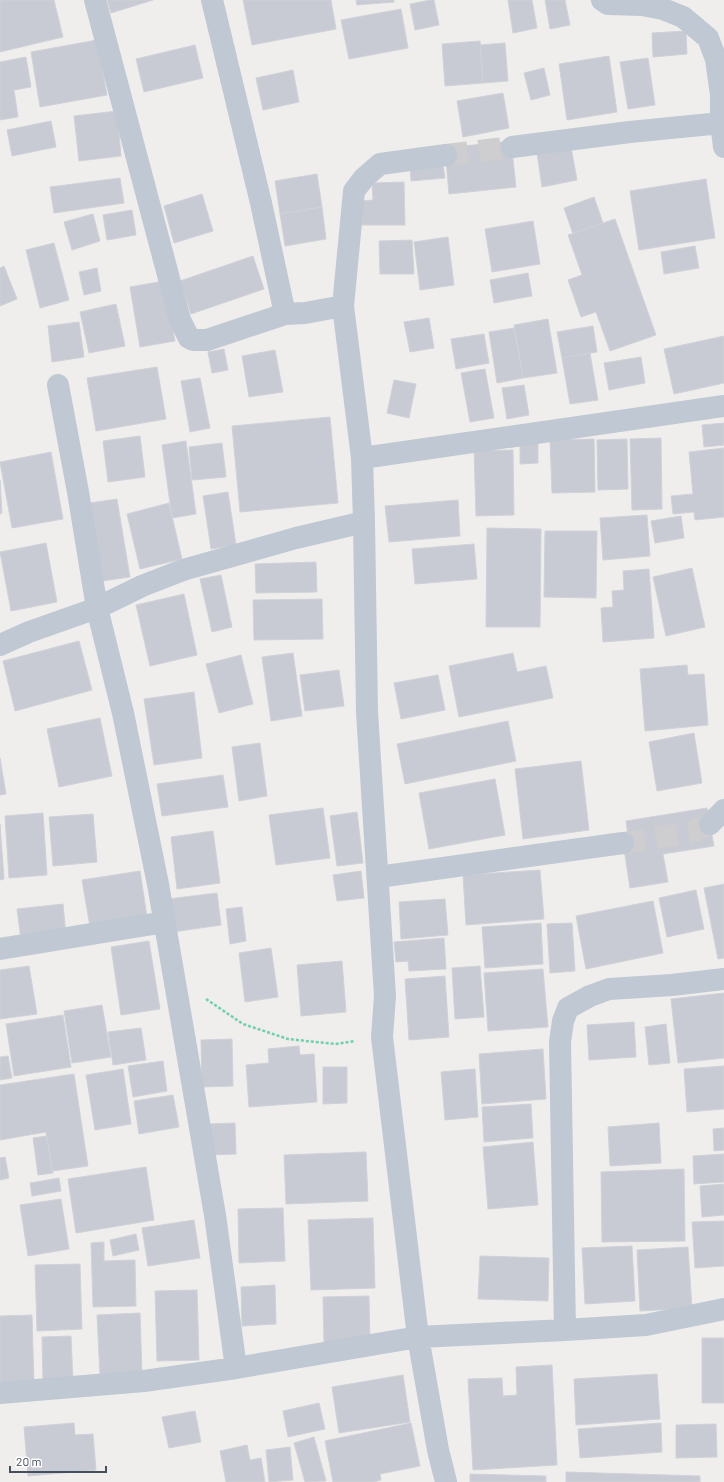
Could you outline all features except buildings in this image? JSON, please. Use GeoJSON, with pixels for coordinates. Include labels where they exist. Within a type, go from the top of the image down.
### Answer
{"type":"FeatureCollection","features":[{"type":"Feature","properties":{"kind":"street"},"geometry":{"type":"LineString","coordinates":[[95,0],[178,312],[189,338],[193,340],[207,340],[285,314],[305,313],[343,306]]}},
{"type":"Feature","properties":{"kind":"street"},"geometry":{"type":"LineString","coordinates":[[212,0],[261,203],[285,314]]}},
{"type":"Feature","properties":{"kind":"street"},"geometry":{"type":"LineString","coordinates":[[602,0],[608,4],[642,5],[663,9],[683,17],[708,38],[716,59],[721,95],[721,123],[724,146]]}},
{"type":"Feature","properties":{"kind":"street"},"geometry":{"type":"LineString","coordinates":[[512,146],[721,123]]}},
{"type":"Feature","properties":{"kind":"street"},"geometry":{"type":"LineString","coordinates":[[446,155],[380,164],[364,178],[354,192],[343,306],[362,458],[368,712],[385,996],[382,1037],[418,1337],[438,1450],[446,1482]]}},
{"type":"Feature","properties":{"kind":"street"},"geometry":{"type":"LineString","coordinates":[[58,385],[78,492],[97,608],[123,713],[165,922],[215,1215],[236,1368]]}},
{"type":"Feature","properties":{"kind":"street"},"geometry":{"type":"LineString","coordinates":[[362,458],[724,406]]}},
{"type":"Feature","properties":{"kind":"street"},"geometry":{"type":"LineString","coordinates":[[0,645],[29,632],[97,608],[142,586],[183,570],[296,538],[364,522]]}},
{"type":"Feature","properties":{"kind":"street"},"geometry":{"type":"LineString","coordinates":[[378,877],[623,843]]}},
{"type":"Feature","properties":{"kind":"street"},"geometry":{"type":"LineString","coordinates":[[0,949],[165,922]]}},
{"type":"Feature","properties":{"kind":"street"},"geometry":{"type":"LineString","coordinates":[[565,1330],[560,1042],[563,1021],[568,1008],[590,996],[609,989],[672,985],[724,979]]}},
{"type":"Feature","properties":{"kind":"street"},"geometry":{"type":"LineString","coordinates":[[0,1393],[144,1380],[236,1368],[418,1337],[646,1325],[724,1309]]}},
{"type":"Feature","properties":{"kind":"path"},"geometry":{"type":"LineString","coordinates":[[204,997],[243,1024],[288,1039],[335,1044],[382,1037]]}},
{"type":"Feature","properties":{"kind":"tunnel"},"geometry":{"type":"LineString","coordinates":[[446,155],[512,147]]}},
{"type":"Feature","properties":{"kind":"tunnel"},"geometry":{"type":"LineString","coordinates":[[623,843],[692,832],[710,824]]}}]}
